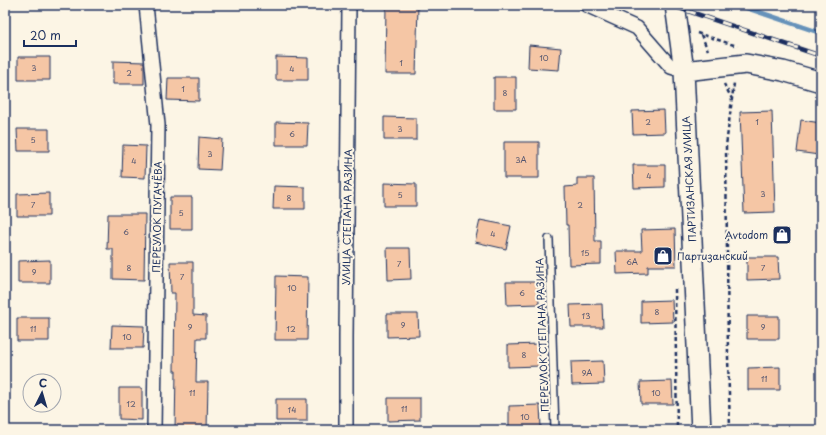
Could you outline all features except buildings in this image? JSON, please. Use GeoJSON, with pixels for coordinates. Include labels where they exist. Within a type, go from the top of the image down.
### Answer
{"type":"FeatureCollection","features":[{"type":"Feature","properties":{"kind":"street","name":"ПЕРЕУЛОК ПУГАЧЁВА"},"geometry":{"type":"LineString","coordinates":[[146,5],[158,125],[154,430]]}},
{"type":"Feature","properties":{"kind":"street","name":"УЛИЦА СТЕПАНА РАЗИНА"},"geometry":{"type":"LineString","coordinates":[[346,430],[349,5]]}},
{"type":"Feature","properties":{"kind":"street"},"geometry":{"type":"LineString","coordinates":[[586,5],[637,28],[671,67],[684,71],[746,64],[783,71],[821,82]]}},
{"type":"Feature","properties":{"kind":"street","name":"ПАРТИЗАНСКАЯ УЛИЦА"},"geometry":{"type":"LineString","coordinates":[[674,5],[684,71],[700,430]]}},
{"type":"Feature","properties":{"kind":"lane","name":"ПЕРЕУЛОК СТЕПАНА РАЗИНА"},"geometry":{"type":"LineString","coordinates":[[549,239],[556,430]]}},
{"type":"Feature","properties":{"kind":"path"},"geometry":{"type":"LineString","coordinates":[[695,33],[738,46],[726,146],[730,430]]}},
{"type":"Feature","properties":{"kind":"waterway"},"geometry":{"type":"LineString","coordinates":[[738,5],[821,33]]}},
{"type":"Feature","properties":{"kind":"railway"},"geometry":{"type":"LineString","coordinates":[[670,5],[821,56]]}},
{"type":"Feature","properties":{"kind":"place","name":"Avtodom"},"geometry":{"type":"Point","coordinates":[782,235]}},
{"type":"Feature","properties":{"kind":"place","name":"Партизанский"},"geometry":{"type":"Point","coordinates":[663,256]}}]}
